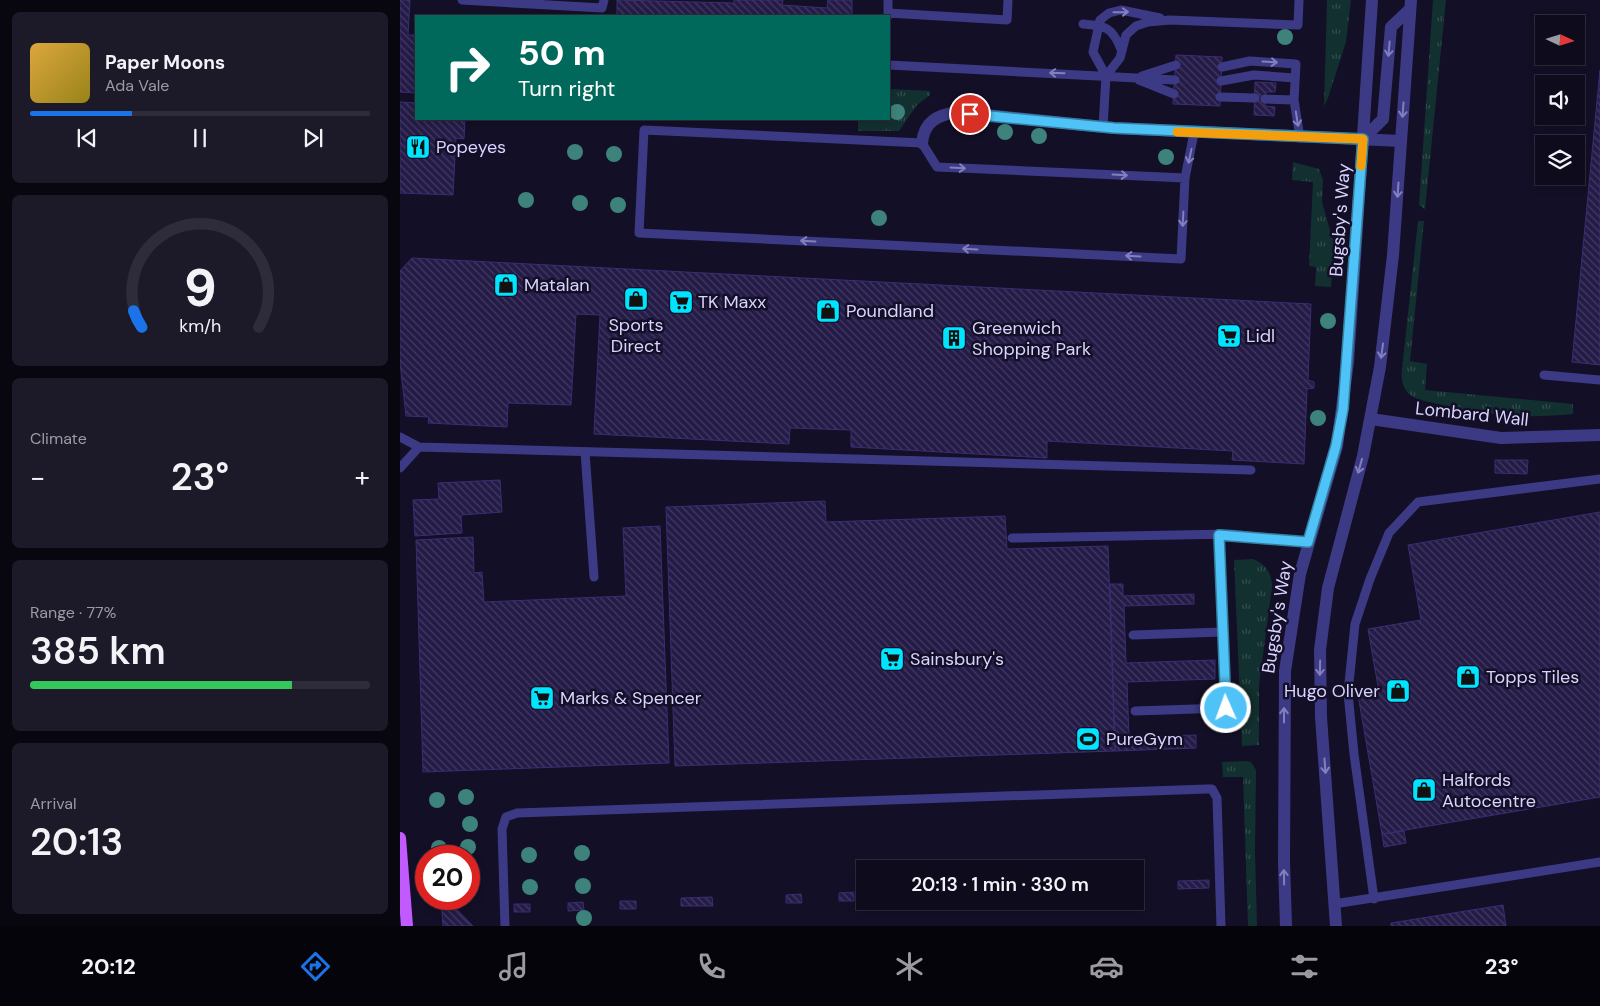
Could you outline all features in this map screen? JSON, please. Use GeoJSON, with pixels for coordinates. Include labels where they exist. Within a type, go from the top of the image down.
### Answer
{"type":"FeatureCollection","features":[{"type":"Feature","properties":{"kind":"main road"},"geometry":{"type":"LineString","coordinates":[[400,838],[407,926]]}},
{"type":"Feature","properties":{"kind":"street","name":"Bugsby's Way"},"geometry":{"type":"LineString","coordinates":[[1286,926],[1284,862],[1285,670],[1298,583],[1336,446],[1343,409],[1372,0]]}},
{"type":"Feature","properties":{"kind":"street","name":"Bugsby's Way"},"geometry":{"type":"LineString","coordinates":[[1363,139],[1383,119],[1391,27],[1411,5]]}},
{"type":"Feature","properties":{"kind":"street","name":"Bugsby's Way"},"geometry":{"type":"LineString","coordinates":[[1336,926],[1321,717],[1320,650],[1323,619],[1332,570],[1371,419],[1387,315],[1411,5]]}},
{"type":"Feature","properties":{"kind":"street"},"geometry":{"type":"LineString","coordinates":[[922,143],[927,125],[942,115],[956,112],[1103,128],[1300,138],[1363,139]]}},
{"type":"Feature","properties":{"kind":"street","name":"Bugsby's Way"},"geometry":{"type":"LineString","coordinates":[[1363,139],[1401,141]]}},
{"type":"Feature","properties":{"kind":"street","name":"Lombard Wall"},"geometry":{"type":"LineString","coordinates":[[1371,419],[1502,438],[1600,435]]}},
{"type":"Feature","properties":{"kind":"lane"},"geometry":{"type":"LineString","coordinates":[[462,0],[602,8],[604,0]]}},
{"type":"Feature","properties":{"kind":"lane"},"geometry":{"type":"LineString","coordinates":[[888,0],[888,14],[1007,20],[1008,0]]}},
{"type":"Feature","properties":{"kind":"lane"},"geometry":{"type":"LineString","coordinates":[[1106,76],[1120,58],[1126,35],[1136,26],[1148,22],[1170,20],[1298,25],[1299,0]]}},
{"type":"Feature","properties":{"kind":"lane"},"geometry":{"type":"LineString","coordinates":[[1103,128],[1106,76],[1093,52],[1100,20],[1108,13],[1122,10],[1170,20]]}},
{"type":"Feature","properties":{"kind":"lane"},"geometry":{"type":"LineString","coordinates":[[1083,24],[1106,26],[1116,36],[1121,49]]}},
{"type":"Feature","properties":{"kind":"lane"},"geometry":{"type":"LineString","coordinates":[[1222,67],[1250,61],[1296,64],[1294,100],[1300,138]]}},
{"type":"Feature","properties":{"kind":"lane"},"geometry":{"type":"LineString","coordinates":[[890,65],[1175,80]]}},
{"type":"Feature","properties":{"kind":"lane"},"geometry":{"type":"LineString","coordinates":[[1134,78],[1176,65]]}},
{"type":"Feature","properties":{"kind":"lane"},"geometry":{"type":"LineString","coordinates":[[1221,81],[1254,75],[1295,78]]}},
{"type":"Feature","properties":{"kind":"lane"},"geometry":{"type":"LineString","coordinates":[[1134,78],[1174,94]]}},
{"type":"Feature","properties":{"kind":"lane"},"geometry":{"type":"LineString","coordinates":[[1220,97],[1255,98]]}},
{"type":"Feature","properties":{"kind":"lane"},"geometry":{"type":"LineString","coordinates":[[1266,99],[1294,100]]}},
{"type":"Feature","properties":{"kind":"lane"},"geometry":{"type":"LineString","coordinates":[[1185,178],[937,167],[922,143],[644,130],[639,232],[1181,259],[1185,178],[1194,133]]}},
{"type":"Feature","properties":{"kind":"lane"},"geometry":{"type":"LineString","coordinates":[[1544,375],[1600,380]]}},
{"type":"Feature","properties":{"kind":"lane"},"geometry":{"type":"LineString","coordinates":[[400,437],[419,447],[1251,470]]}},
{"type":"Feature","properties":{"kind":"lane"},"geometry":{"type":"LineString","coordinates":[[400,468],[419,447]]}},
{"type":"Feature","properties":{"kind":"lane"},"geometry":{"type":"LineString","coordinates":[[585,452],[594,577]]}},
{"type":"Feature","properties":{"kind":"lane"},"geometry":{"type":"LineString","coordinates":[[1374,899],[1354,754],[1348,693],[1355,624],[1370,579],[1389,532],[1418,502],[1600,479]]}},
{"type":"Feature","properties":{"kind":"lane"},"geometry":{"type":"LineString","coordinates":[[1012,538],[1219,535],[1308,542]]}},
{"type":"Feature","properties":{"kind":"lane"},"geometry":{"type":"LineString","coordinates":[[1135,711],[1226,708],[1219,535]]}},
{"type":"Feature","properties":{"kind":"lane"},"geometry":{"type":"LineString","coordinates":[[1133,635],[1223,632]]}},
{"type":"Feature","properties":{"kind":"lane"},"geometry":{"type":"LineString","coordinates":[[505,926],[502,829],[506,817],[517,812],[1212,789],[1217,798],[1222,926]]}},
{"type":"Feature","properties":{"kind":"lane"},"geometry":{"type":"LineString","coordinates":[[1334,904],[1600,862]]}},
{"type":"Feature","properties":{"kind":"green space"},"geometry":{"type":"Polygon","coordinates":[[[1327,0],[1351,0],[1346,42],[1324,106],[1327,0]]]}},
{"type":"Feature","properties":{"kind":"green space"},"geometry":{"type":"Polygon","coordinates":[[[1433,0],[1446,0],[1425,209],[1419,205],[1433,0]]]}},
{"type":"Feature","properties":{"kind":"green space"},"geometry":{"type":"Polygon","coordinates":[[[890,89],[930,91],[930,95],[917,105],[899,131],[858,131],[858,120],[890,120],[890,89]]]}},
{"type":"Feature","properties":{"kind":"green space"},"geometry":{"type":"Polygon","coordinates":[[[1293,162],[1319,169],[1323,180],[1322,202],[1334,244],[1331,287],[1315,286],[1316,267],[1309,266],[1313,182],[1292,180],[1293,162]]]}},
{"type":"Feature","properties":{"kind":"green space"},"geometry":{"type":"Polygon","coordinates":[[[1418,221],[1424,221],[1410,361],[1427,364],[1425,390],[1573,404],[1573,414],[1523,416],[1491,414],[1425,401],[1409,394],[1402,382],[1402,372],[1418,221]]]}},
{"type":"Feature","properties":{"kind":"green space"},"geometry":{"type":"Polygon","coordinates":[[[1253,559],[1267,570],[1271,577],[1272,587],[1259,685],[1259,745],[1242,746],[1234,560],[1253,559]]]}},
{"type":"Feature","properties":{"kind":"green space"},"geometry":{"type":"Polygon","coordinates":[[[1222,762],[1251,762],[1256,770],[1255,853],[1257,926],[1248,926],[1243,777],[1223,777],[1222,762]]]}},
{"type":"Feature","properties":{"kind":"building"},"geometry":{"type":"Polygon","coordinates":[[[400,0],[410,0],[408,35],[415,35],[415,93],[400,92],[400,0]]]}},
{"type":"Feature","properties":{"kind":"building"},"geometry":{"type":"Polygon","coordinates":[[[617,0],[734,3],[734,0],[783,0],[782,5],[827,8],[828,0],[852,0],[852,15],[617,15],[617,0]]]}},
{"type":"Feature","properties":{"kind":"building"},"geometry":{"type":"Polygon","coordinates":[[[1176,55],[1222,57],[1220,106],[1173,104],[1176,55]]]}},
{"type":"Feature","properties":{"kind":"building"},"geometry":{"type":"Polygon","coordinates":[[[1600,70],[1600,365],[1572,362],[1600,70]]]}},
{"type":"Feature","properties":{"kind":"building"},"geometry":{"type":"Polygon","coordinates":[[[1255,82],[1276,83],[1275,92],[1266,92],[1265,106],[1275,107],[1274,116],[1254,115],[1255,82]]]}},
{"type":"Feature","properties":{"kind":"building"},"geometry":{"type":"Polygon","coordinates":[[[400,102],[415,103],[415,120],[465,120],[464,139],[456,138],[453,195],[400,193],[400,102]]]}},
{"type":"Feature","properties":{"kind":"building","name":"Greenwich Shopping Park"},"geometry":{"type":"Polygon","coordinates":[[[412,258],[1311,304],[1308,380],[1314,382],[1314,388],[1307,389],[1304,464],[1232,460],[1233,451],[1047,441],[1047,458],[851,447],[851,430],[790,428],[789,444],[594,434],[600,315],[576,314],[571,405],[508,403],[507,427],[428,423],[429,417],[406,416],[400,362],[400,271],[412,258]]]}},
{"type":"Feature","properties":{"kind":"building"},"geometry":{"type":"Polygon","coordinates":[[[1495,460],[1528,460],[1527,474],[1495,473],[1495,460]]]}},
{"type":"Feature","properties":{"kind":"building"},"geometry":{"type":"Polygon","coordinates":[[[500,480],[502,512],[461,515],[462,533],[415,536],[413,500],[439,499],[438,483],[500,480]]]}},
{"type":"Feature","properties":{"kind":"building"},"geometry":{"type":"Polygon","coordinates":[[[825,501],[826,522],[1005,516],[1007,549],[1108,546],[1115,751],[675,766],[666,507],[825,501]]]}},
{"type":"Feature","properties":{"kind":"building"},"geometry":{"type":"Polygon","coordinates":[[[1600,512],[1600,797],[1382,834],[1358,695],[1379,692],[1368,629],[1421,620],[1408,545],[1600,512]]]}},
{"type":"Feature","properties":{"kind":"building"},"geometry":{"type":"Polygon","coordinates":[[[660,526],[669,763],[423,772],[416,540],[473,537],[474,573],[482,572],[484,602],[626,596],[623,528],[660,526]]]}},
{"type":"Feature","properties":{"kind":"building"},"geometry":{"type":"Polygon","coordinates":[[[1110,584],[1123,584],[1123,596],[1194,594],[1194,604],[1124,606],[1126,663],[1215,660],[1215,679],[1127,682],[1129,737],[1196,735],[1196,748],[1115,751],[1110,584]]]}},
{"type":"Feature","properties":{"kind":"building"},"geometry":{"type":"Polygon","coordinates":[[[1404,831],[1406,843],[1384,847],[1382,834],[1404,831]]]}},
{"type":"Feature","properties":{"kind":"building"},"geometry":{"type":"Polygon","coordinates":[[[1209,880],[1209,888],[1178,889],[1178,881],[1209,880]]]}},
{"type":"Feature","properties":{"kind":"building"},"geometry":{"type":"Polygon","coordinates":[[[854,892],[854,901],[839,901],[839,893],[854,892]]]}},
{"type":"Feature","properties":{"kind":"building"},"geometry":{"type":"Polygon","coordinates":[[[801,894],[802,903],[786,903],[786,895],[801,894]]]}},
{"type":"Feature","properties":{"kind":"building"},"geometry":{"type":"Polygon","coordinates":[[[712,897],[713,906],[681,906],[681,898],[712,897]]]}},
{"type":"Feature","properties":{"kind":"building"},"geometry":{"type":"Polygon","coordinates":[[[620,901],[636,901],[636,909],[620,909],[620,901]]]}},
{"type":"Feature","properties":{"kind":"building"},"geometry":{"type":"Polygon","coordinates":[[[583,902],[584,910],[568,911],[568,903],[583,902]]]}},
{"type":"Feature","properties":{"kind":"building"},"geometry":{"type":"Polygon","coordinates":[[[514,904],[530,904],[530,912],[514,912],[514,904]]]}},
{"type":"Feature","properties":{"kind":"building"},"geometry":{"type":"Polygon","coordinates":[[[1503,905],[1506,926],[1391,926],[1391,923],[1503,905]]]}},
{"type":"Feature","properties":{"kind":"building"},"geometry":{"type":"Polygon","coordinates":[[[442,910],[458,910],[473,926],[443,926],[442,910]]]}},
{"type":"Feature","properties":{"kind":"slow traffic"},"geometry":{"type":"LineString","coordinates":[[1177,132],[1363,139],[1361,166]]}},
{"type":"Feature","properties":{"kind":"place","name":"Popeyes"},"geometry":{"type":"Point","coordinates":[418,147]}},
{"type":"Feature","properties":{"kind":"place","name":"Matalan"},"geometry":{"type":"Point","coordinates":[506,285]}},
{"type":"Feature","properties":{"kind":"place","name":"Sports Direct"},"geometry":{"type":"Point","coordinates":[636,299]}},
{"type":"Feature","properties":{"kind":"place","name":"TK Maxx"},"geometry":{"type":"Point","coordinates":[681,302]}},
{"type":"Feature","properties":{"kind":"place","name":"Poundland"},"geometry":{"type":"Point","coordinates":[828,311]}},
{"type":"Feature","properties":{"kind":"place","name":"Lidl"},"geometry":{"type":"Point","coordinates":[1229,336]}},
{"type":"Feature","properties":{"kind":"place","name":"Greenwich Shopping Park"},"geometry":{"type":"Point","coordinates":[954,338]}},
{"type":"Feature","properties":{"kind":"place","name":"Sainsbury's"},"geometry":{"type":"Point","coordinates":[892,659]}},
{"type":"Feature","properties":{"kind":"place","name":"Topps Tiles"},"geometry":{"type":"Point","coordinates":[1468,677]}},
{"type":"Feature","properties":{"kind":"place","name":"Hugo Oliver"},"geometry":{"type":"Point","coordinates":[1398,691]}},
{"type":"Feature","properties":{"kind":"place","name":"Marks & Spencer"},"geometry":{"type":"Point","coordinates":[542,698]}},
{"type":"Feature","properties":{"kind":"place","name":"PureGym"},"geometry":{"type":"Point","coordinates":[1088,739]}},
{"type":"Feature","properties":{"kind":"place","name":"Halfords Autocentre"},"geometry":{"type":"Point","coordinates":[1424,790]}},
{"type":"Feature","properties":{"kind":"route"},"geometry":{"type":"LineString","coordinates":[[970,114],[1114,128],[1300,138],[1363,139],[1348,362],[1343,409],[1336,446],[1308,542],[1230,534],[1219,535],[1226,708]]}}]}
